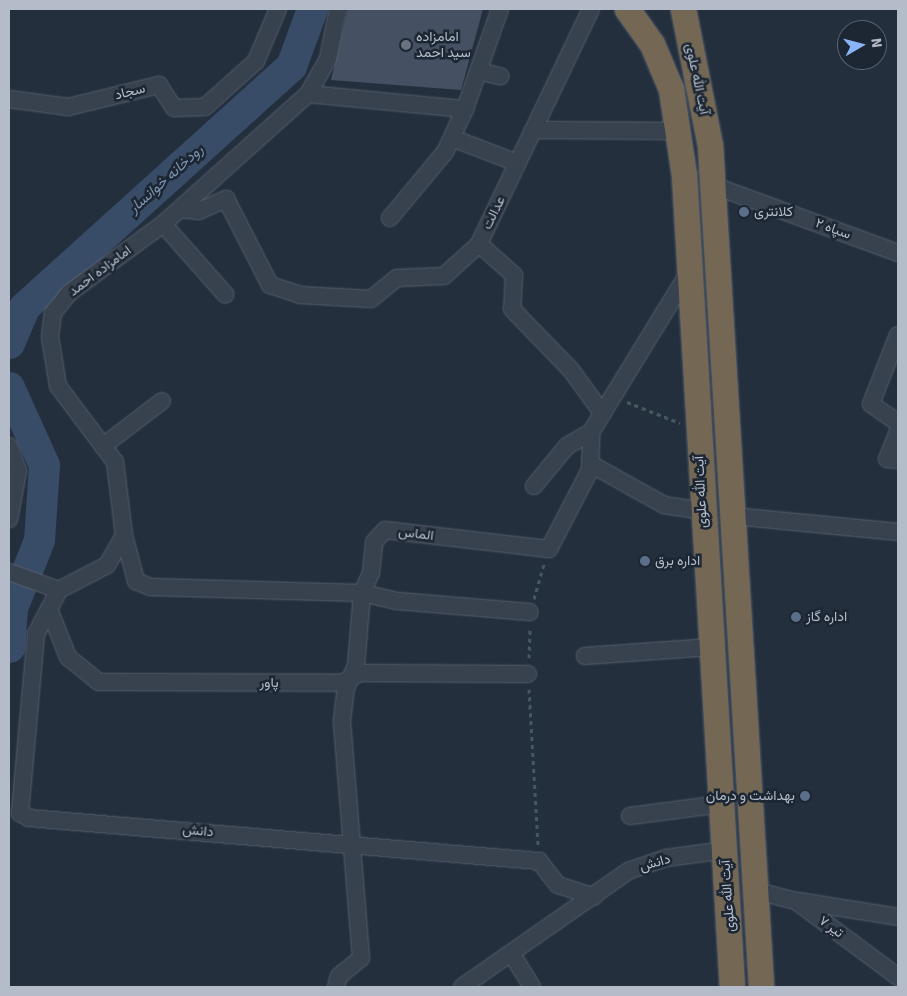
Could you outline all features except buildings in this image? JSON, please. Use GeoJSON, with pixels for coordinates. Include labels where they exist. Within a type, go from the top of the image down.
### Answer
{"type":"FeatureCollection","features":[{"type":"Feature","properties":{"kind":"highway","name":"آیت الله علوی"},"geometry":{"type":"LineString","coordinates":[[627,9],[652,44],[671,90],[677,131],[689,272],[732,987]]}},
{"type":"Feature","properties":{"kind":"highway","name":"آیت الله علوی"},"geometry":{"type":"LineString","coordinates":[[683,9],[701,87],[712,185],[757,891],[760,987]]}},
{"type":"Feature","properties":{"kind":"street","name":"سجاد"},"geometry":{"type":"LineString","coordinates":[[9,99],[68,107],[159,85],[174,108],[204,107],[256,61],[278,9]]}},
{"type":"Feature","properties":{"kind":"street","name":"امامزاده احمد"},"geometry":{"type":"LineString","coordinates":[[124,535],[115,462],[58,386],[50,337],[53,313],[68,293],[163,224],[308,94],[328,59],[338,9]]}},
{"type":"Feature","properties":{"kind":"street"},"geometry":{"type":"LineString","coordinates":[[390,218],[452,138],[465,109],[500,9]]}},
{"type":"Feature","properties":{"kind":"street","name":"عدالت"},"geometry":{"type":"LineString","coordinates":[[591,9],[479,244],[514,275],[512,309],[571,370],[603,414]]}},
{"type":"Feature","properties":{"kind":"street"},"geometry":{"type":"LineString","coordinates":[[478,71],[500,76]]}},
{"type":"Feature","properties":{"kind":"street"},"geometry":{"type":"LineString","coordinates":[[308,94],[465,109]]}},
{"type":"Feature","properties":{"kind":"street"},"geometry":{"type":"LineString","coordinates":[[533,130],[677,131]]}},
{"type":"Feature","properties":{"kind":"street"},"geometry":{"type":"LineString","coordinates":[[452,138],[518,164]]}},
{"type":"Feature","properties":{"kind":"street","name":"سپاه ۲"},"geometry":{"type":"LineString","coordinates":[[712,185],[898,253]]}},
{"type":"Feature","properties":{"kind":"street"},"geometry":{"type":"LineString","coordinates":[[180,208],[200,211],[226,199],[270,285],[300,295],[370,299],[397,278],[444,276],[479,244]]}},
{"type":"Feature","properties":{"kind":"street"},"geometry":{"type":"LineString","coordinates":[[163,224],[225,294]]}},
{"type":"Feature","properties":{"kind":"street"},"geometry":{"type":"LineString","coordinates":[[548,549],[590,470],[592,432],[615,397],[689,272]]}},
{"type":"Feature","properties":{"kind":"street"},"geometry":{"type":"LineString","coordinates":[[898,335],[871,404],[898,423]]}},
{"type":"Feature","properties":{"kind":"street"},"geometry":{"type":"LineString","coordinates":[[103,446],[162,401]]}},
{"type":"Feature","properties":{"kind":"street"},"geometry":{"type":"LineString","coordinates":[[898,431],[887,459],[898,460]]}},
{"type":"Feature","properties":{"kind":"street"},"geometry":{"type":"LineString","coordinates":[[534,486],[567,446],[592,432]]}},
{"type":"Feature","properties":{"kind":"street"},"geometry":{"type":"LineString","coordinates":[[9,446],[18,471],[9,520]]}},
{"type":"Feature","properties":{"kind":"street"},"geometry":{"type":"LineString","coordinates":[[590,470],[596,467],[664,505],[702,511]]}},
{"type":"Feature","properties":{"kind":"street"},"geometry":{"type":"LineString","coordinates":[[733,516],[898,532]]}},
{"type":"Feature","properties":{"kind":"street","name":"الماس"},"geometry":{"type":"LineString","coordinates":[[362,593],[371,574],[374,542],[384,530],[548,549]]}},
{"type":"Feature","properties":{"kind":"street"},"geometry":{"type":"LineString","coordinates":[[9,572],[59,590],[107,565],[124,535]]}},
{"type":"Feature","properties":{"kind":"street"},"geometry":{"type":"LineString","coordinates":[[124,535],[136,581],[150,586],[362,593],[398,601],[530,612]]}},
{"type":"Feature","properties":{"kind":"street","name":"دانش"},"geometry":{"type":"LineString","coordinates":[[59,590],[36,634],[31,666],[20,813],[29,818],[538,861]]}},
{"type":"Feature","properties":{"kind":"street"},"geometry":{"type":"LineString","coordinates":[[336,987],[339,976],[361,958],[342,720],[350,679],[356,666],[362,593]]}},
{"type":"Feature","properties":{"kind":"street","name":"پاور"},"geometry":{"type":"LineString","coordinates":[[49,609],[68,657],[99,682],[342,683],[360,673],[528,674]]}},
{"type":"Feature","properties":{"kind":"street"},"geometry":{"type":"LineString","coordinates":[[585,656],[711,647]]}},
{"type":"Feature","properties":{"kind":"street"},"geometry":{"type":"LineString","coordinates":[[630,816],[721,804]]}},
{"type":"Feature","properties":{"kind":"street","name":"دانش"},"geometry":{"type":"LineString","coordinates":[[462,987],[594,897],[628,871],[666,858],[725,850]]}},
{"type":"Feature","properties":{"kind":"street"},"geometry":{"type":"LineString","coordinates":[[538,861],[558,885],[594,897]]}},
{"type":"Feature","properties":{"kind":"street","name":"۷ تیر"},"geometry":{"type":"LineString","coordinates":[[757,891],[796,901],[898,977]]}},
{"type":"Feature","properties":{"kind":"street"},"geometry":{"type":"LineString","coordinates":[[796,901],[898,917]]}},
{"type":"Feature","properties":{"kind":"street"},"geometry":{"type":"LineString","coordinates":[[511,953],[532,987]]}},
{"type":"Feature","properties":{"kind":"path"},"geometry":{"type":"LineString","coordinates":[[615,397],[698,430]]}},
{"type":"Feature","properties":{"kind":"path"},"geometry":{"type":"LineString","coordinates":[[538,861],[528,674],[530,612],[548,549]]}},
{"type":"Feature","properties":{"kind":"waterway","name":"رودخانه خوانسار"},"geometry":{"type":"LineString","coordinates":[[9,343],[24,307],[291,66],[312,9]]}},
{"type":"Feature","properties":{"kind":"waterway","name":"رودخانه خوانسار"},"geometry":{"type":"LineString","coordinates":[[9,387],[44,465],[39,540],[12,608],[9,647]]}},
{"type":"Feature","properties":{"kind":"place","name":"امامزاده سید احمد"},"geometry":{"type":"Point","coordinates":[406,45]}},
{"type":"Feature","properties":{"kind":"place","name":"کلانتری"},"geometry":{"type":"Point","coordinates":[744,212]}},
{"type":"Feature","properties":{"kind":"place","name":"اداره برق"},"geometry":{"type":"Point","coordinates":[645,561]}},
{"type":"Feature","properties":{"kind":"place","name":"اداره گاز"},"geometry":{"type":"Point","coordinates":[796,617]}},
{"type":"Feature","properties":{"kind":"place","name":"بهداشت و درمان"},"geometry":{"type":"Point","coordinates":[805,796]}}]}
